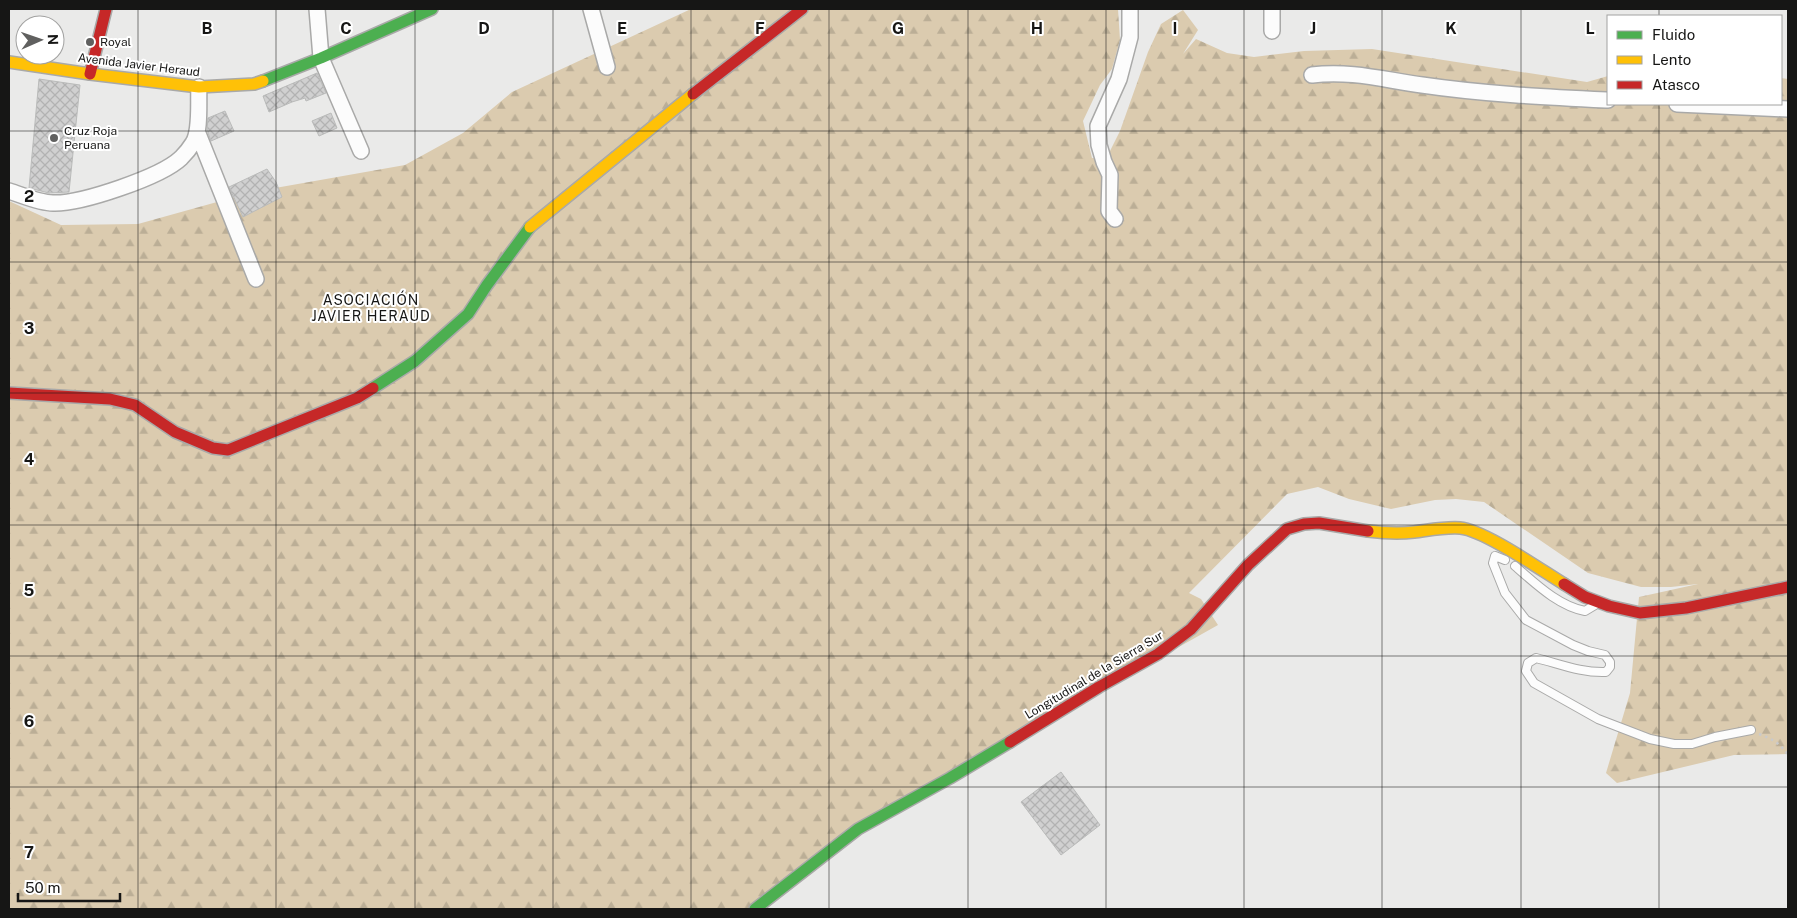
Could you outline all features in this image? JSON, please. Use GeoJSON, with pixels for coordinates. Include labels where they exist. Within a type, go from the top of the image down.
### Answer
{"type":"FeatureCollection","features":[{"type":"Feature","properties":{"kind":"main road"},"geometry":{"type":"LineString","coordinates":[[90,74],[106,9]]}},
{"type":"Feature","properties":{"kind":"main road","name":"Avenida Javier Heraud"},"geometry":{"type":"LineString","coordinates":[[9,62],[199,87],[254,84],[321,58],[432,9]]}},
{"type":"Feature","properties":{"kind":"main road"},"geometry":{"type":"LineString","coordinates":[[9,393],[110,399],[135,405],[175,432],[214,448],[228,450],[357,398],[415,361],[468,314],[486,285],[530,227],[709,81],[802,9]]}},
{"type":"Feature","properties":{"kind":"main road","name":"Longitudinal de la Sierra Sur"},"geometry":{"type":"LineString","coordinates":[[755,909],[858,829],[950,778],[1099,687],[1158,654],[1191,629],[1248,565],[1287,529],[1304,524],[1319,523],[1382,533],[1462,528],[1481,534],[1585,597],[1609,606],[1640,613],[1663,612],[1788,587]]}},
{"type":"Feature","properties":{"kind":"street"},"geometry":{"type":"LineString","coordinates":[[317,9],[321,58],[361,151]]}},
{"type":"Feature","properties":{"kind":"street"},"geometry":{"type":"LineString","coordinates":[[591,9],[607,67]]}},
{"type":"Feature","properties":{"kind":"street"},"geometry":{"type":"LineString","coordinates":[[1115,219],[1108,211],[1110,175],[1099,145],[1098,126],[1119,79],[1130,37],[1130,9]]}},
{"type":"Feature","properties":{"kind":"street"},"geometry":{"type":"LineString","coordinates":[[1272,9],[1272,31]]}},
{"type":"Feature","properties":{"kind":"street"},"geometry":{"type":"LineString","coordinates":[[1312,75],[1330,73],[1362,75],[1423,85],[1607,100]]}},
{"type":"Feature","properties":{"kind":"street"},"geometry":{"type":"LineString","coordinates":[[9,191],[51,203],[69,202],[114,190],[151,176],[181,159],[194,142],[197,130],[199,87]]}},
{"type":"Feature","properties":{"kind":"street"},"geometry":{"type":"LineString","coordinates":[[1699,105],[1788,109]]}},
{"type":"Feature","properties":{"kind":"street"},"geometry":{"type":"LineString","coordinates":[[197,130],[256,278]]}},
{"type":"Feature","properties":{"kind":"lane"},"geometry":{"type":"LineString","coordinates":[[1599,602],[1585,611],[1576,610],[1546,592],[1503,558],[1495,556],[1493,564],[1505,593],[1526,620],[1573,645],[1605,655],[1610,662],[1610,667],[1606,672],[1594,672],[1580,671],[1536,658],[1528,663],[1526,671],[1534,683],[1598,719],[1650,739],[1674,744],[1692,744],[1714,737],[1751,730]]}},
{"type":"Feature","properties":{"kind":"path"},"geometry":{"type":"LineString","coordinates":[[1751,730],[1770,738],[1784,749],[1788,755]]}},
{"type":"Feature","properties":{"kind":"green space"},"geometry":{"type":"Polygon","coordinates":[[[691,9],[1118,9],[1120,40],[1112,69],[1100,85],[1083,121],[1092,158],[1106,159],[1120,131],[1148,52],[1161,24],[1183,10],[1198,30],[1183,54],[1196,39],[1227,53],[1254,57],[1304,51],[1372,49],[1587,82],[1607,76],[1607,105],[1782,105],[1782,78],[1788,79],[1788,754],[1734,755],[1617,783],[1606,773],[1630,693],[1639,597],[1698,584],[1671,587],[1641,587],[1588,573],[1484,502],[1456,499],[1435,500],[1391,509],[1349,499],[1318,487],[1287,494],[1189,593],[1201,599],[1218,625],[910,798],[756,909],[9,909],[9,201],[61,225],[138,224],[253,192],[405,165],[463,133],[512,92],[691,9]]]}},
{"type":"Feature","properties":{"kind":"building"},"geometry":{"type":"Polygon","coordinates":[[[317,73],[326,93],[306,101],[305,98],[292,102],[269,112],[263,96],[317,73]]]}},
{"type":"Feature","properties":{"kind":"building","name":"Cruz Roja Peruana"},"geometry":{"type":"Polygon","coordinates":[[[39,79],[80,85],[69,192],[49,193],[29,188],[39,79]]]}},
{"type":"Feature","properties":{"kind":"building"},"geometry":{"type":"Polygon","coordinates":[[[225,111],[234,131],[211,141],[207,130],[208,118],[225,111]]]}},
{"type":"Feature","properties":{"kind":"building"},"geometry":{"type":"Polygon","coordinates":[[[331,113],[337,128],[319,136],[312,121],[331,113]]]}},
{"type":"Feature","properties":{"kind":"building"},"geometry":{"type":"Polygon","coordinates":[[[267,169],[276,182],[282,197],[243,217],[229,187],[267,169]]]}},
{"type":"Feature","properties":{"kind":"building"},"geometry":{"type":"Polygon","coordinates":[[[1061,772],[1100,825],[1061,855],[1021,802],[1061,772]]]}},
{"type":"Feature","properties":{"kind":"traffic: fast"},"geometry":{"type":"LineString","coordinates":[[263,81],[321,58],[432,9]]}},
{"type":"Feature","properties":{"kind":"traffic: fast"},"geometry":{"type":"LineString","coordinates":[[373,388],[415,361],[468,314],[530,227]]}},
{"type":"Feature","properties":{"kind":"traffic: fast"},"geometry":{"type":"LineString","coordinates":[[755,909],[858,829],[1010,742]]}},
{"type":"Feature","properties":{"kind":"traffic: slow"},"geometry":{"type":"LineString","coordinates":[[9,62],[199,87],[254,84],[263,81]]}},
{"type":"Feature","properties":{"kind":"traffic: slow"},"geometry":{"type":"LineString","coordinates":[[530,227],[693,94]]}},
{"type":"Feature","properties":{"kind":"traffic: slow"},"geometry":{"type":"LineString","coordinates":[[1368,531],[1403,533],[1443,528],[1470,530],[1497,543],[1564,584]]}},
{"type":"Feature","properties":{"kind":"traffic: jam"},"geometry":{"type":"LineString","coordinates":[[90,74],[106,9]]}},
{"type":"Feature","properties":{"kind":"traffic: jam"},"geometry":{"type":"LineString","coordinates":[[693,94],[802,9]]}},
{"type":"Feature","properties":{"kind":"traffic: jam"},"geometry":{"type":"LineString","coordinates":[[9,393],[110,399],[135,405],[175,432],[213,448],[228,450],[357,398],[373,388]]}},
{"type":"Feature","properties":{"kind":"traffic: jam"},"geometry":{"type":"LineString","coordinates":[[1010,742],[1099,687],[1158,654],[1191,629],[1248,565],[1287,529],[1304,524],[1319,523],[1368,531]]}},
{"type":"Feature","properties":{"kind":"traffic: jam"},"geometry":{"type":"LineString","coordinates":[[1564,584],[1585,597],[1609,606],[1640,613],[1686,608],[1788,587]]}},
{"type":"Feature","properties":{"kind":"place","name":"Royal"},"geometry":{"type":"Point","coordinates":[90,42]}},
{"type":"Feature","properties":{"kind":"place","name":"Cruz Roja Peruana"},"geometry":{"type":"Point","coordinates":[54,138]}},
{"type":"Feature","properties":{"kind":"district","name":"ASOCIACIÓN JAVIER HERAUD"},"geometry":{"type":"Point","coordinates":[371,308]}}]}
